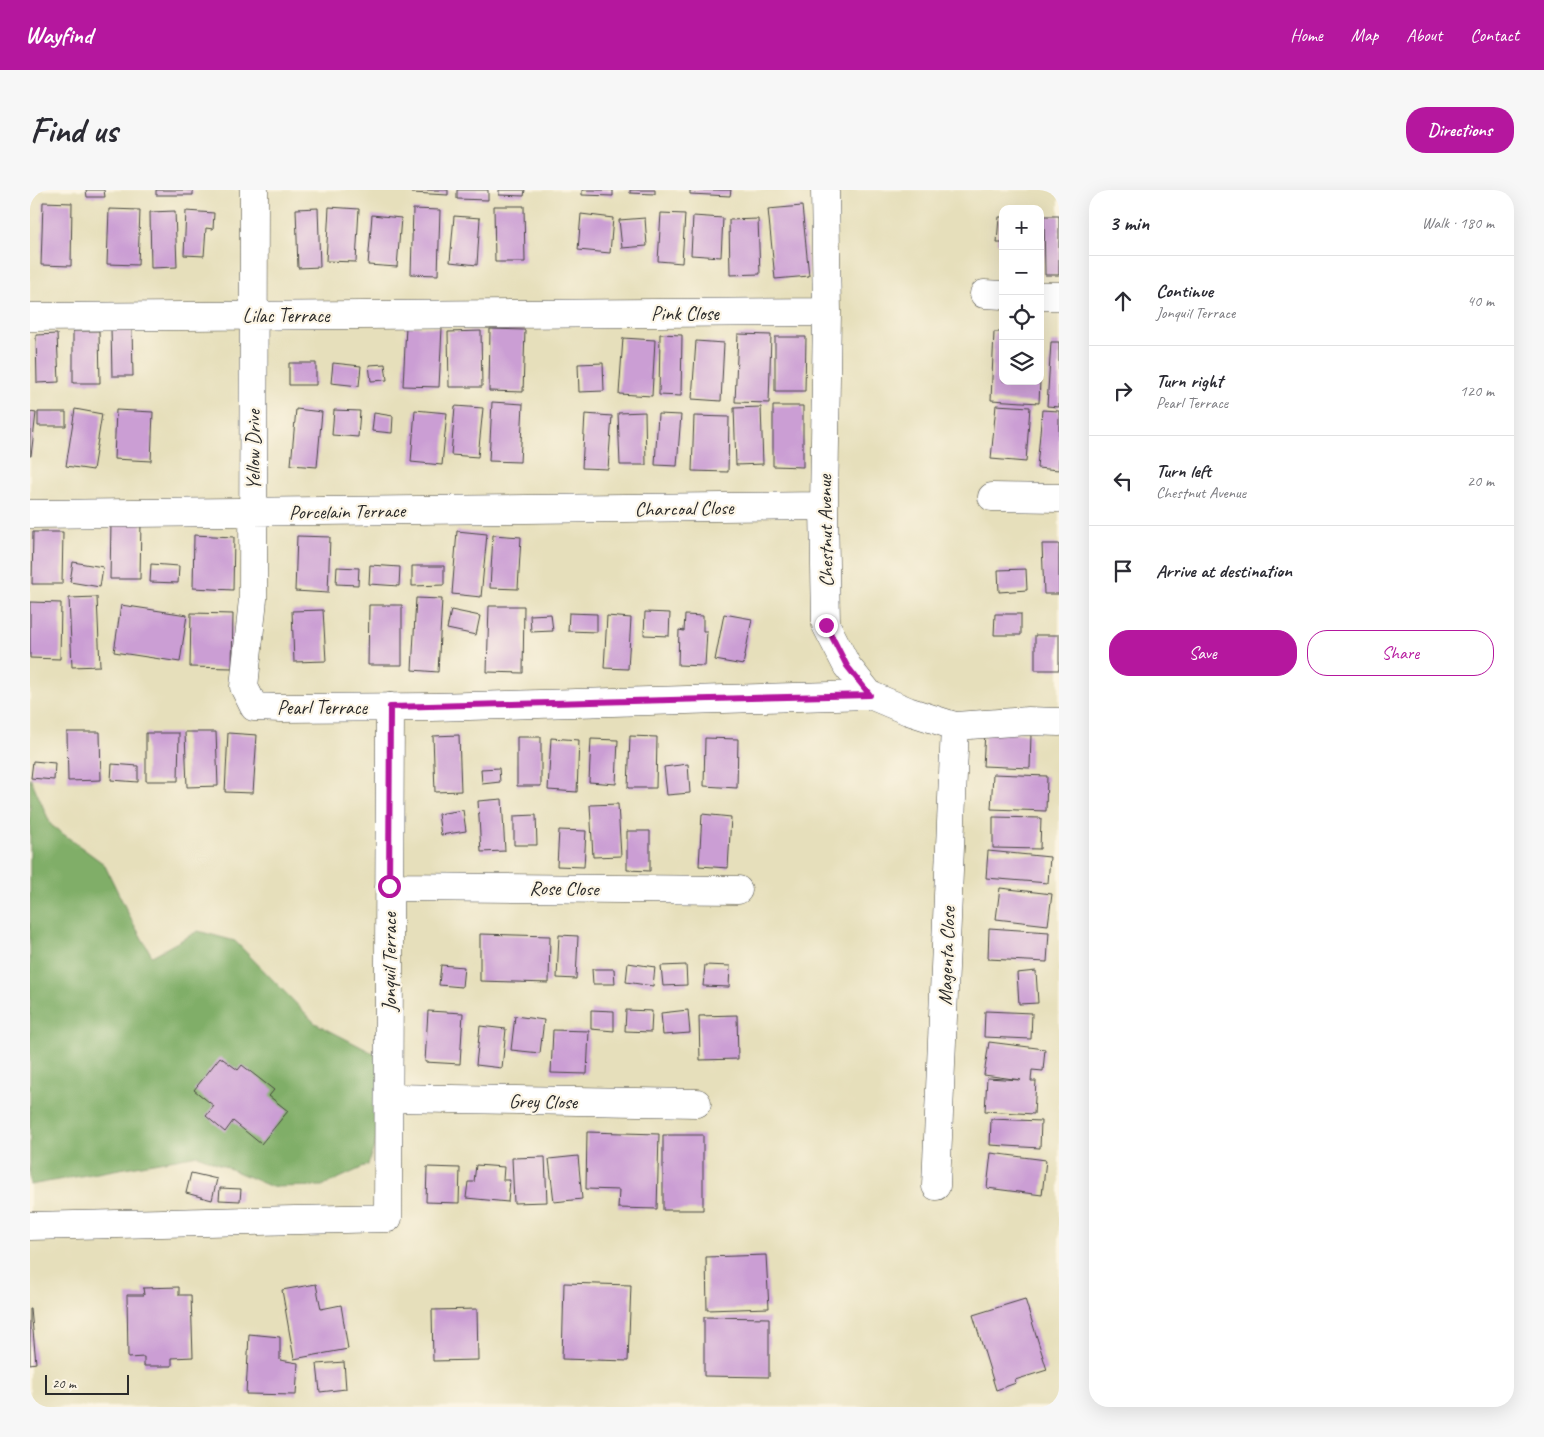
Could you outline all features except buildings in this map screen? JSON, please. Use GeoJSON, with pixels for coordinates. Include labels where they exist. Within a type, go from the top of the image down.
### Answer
{"type":"FeatureCollection","features":[{"type":"Feature","properties":{"kind":"street","name":"Yellow Drive"},"geometry":{"type":"LineString","coordinates":[[254,190],[253,599],[244,687],[254,707]]}},
{"type":"Feature","properties":{"kind":"street","name":"Chestnut Avenue"},"geometry":{"type":"LineString","coordinates":[[825,190],[827,312],[824,506],[826,625],[847,666],[870,695],[908,711],[955,726],[1028,721],[1059,722]]}},
{"type":"Feature","properties":{"kind":"street"},"geometry":{"type":"LineString","coordinates":[[1044,296],[1059,296]]}},
{"type":"Feature","properties":{"kind":"street","name":"Pink Close"},"geometry":{"type":"LineString","coordinates":[[542,314],[827,312]]}},
{"type":"Feature","properties":{"kind":"street","name":"Lilac Terrace"},"geometry":{"type":"LineString","coordinates":[[30,317],[542,314]]}},
{"type":"Feature","properties":{"kind":"street"},"geometry":{"type":"LineString","coordinates":[[992,497],[1059,498]]}},
{"type":"Feature","properties":{"kind":"street","name":"Charcoal Close"},"geometry":{"type":"LineString","coordinates":[[544,509],[824,506]]}},
{"type":"Feature","properties":{"kind":"street","name":"Porcelain Terrace"},"geometry":{"type":"LineString","coordinates":[[30,514],[544,509]]}},
{"type":"Feature","properties":{"kind":"street","name":"Pearl Terrace"},"geometry":{"type":"LineString","coordinates":[[254,707],[390,707],[870,695]]}},
{"type":"Feature","properties":{"kind":"street","name":"Jonquil Terrace"},"geometry":{"type":"LineString","coordinates":[[30,1226],[388,1218],[390,707]]}},
{"type":"Feature","properties":{"kind":"street","name":"Magenta Close"},"geometry":{"type":"LineString","coordinates":[[936,1186],[955,726]]}},
{"type":"Feature","properties":{"kind":"street","name":"Rose Close"},"geometry":{"type":"LineString","coordinates":[[389,886],[738,890]]}},
{"type":"Feature","properties":{"kind":"street","name":"Grey Close"},"geometry":{"type":"LineString","coordinates":[[389,1098],[697,1103]]}},
{"type":"Feature","properties":{"kind":"green space"},"geometry":{"type":"Polygon","coordinates":[[[30,777],[51,825],[104,864],[132,921],[152,956],[198,931],[235,941],[315,1023],[400,1067],[368,1165],[322,1186],[272,1187],[198,1155],[30,1185],[30,777]]]}},
{"type":"Feature","properties":{"kind":"route"},"geometry":{"type":"LineString","coordinates":[[389,886],[390,707],[870,695],[847,666],[826,625]]}}]}
